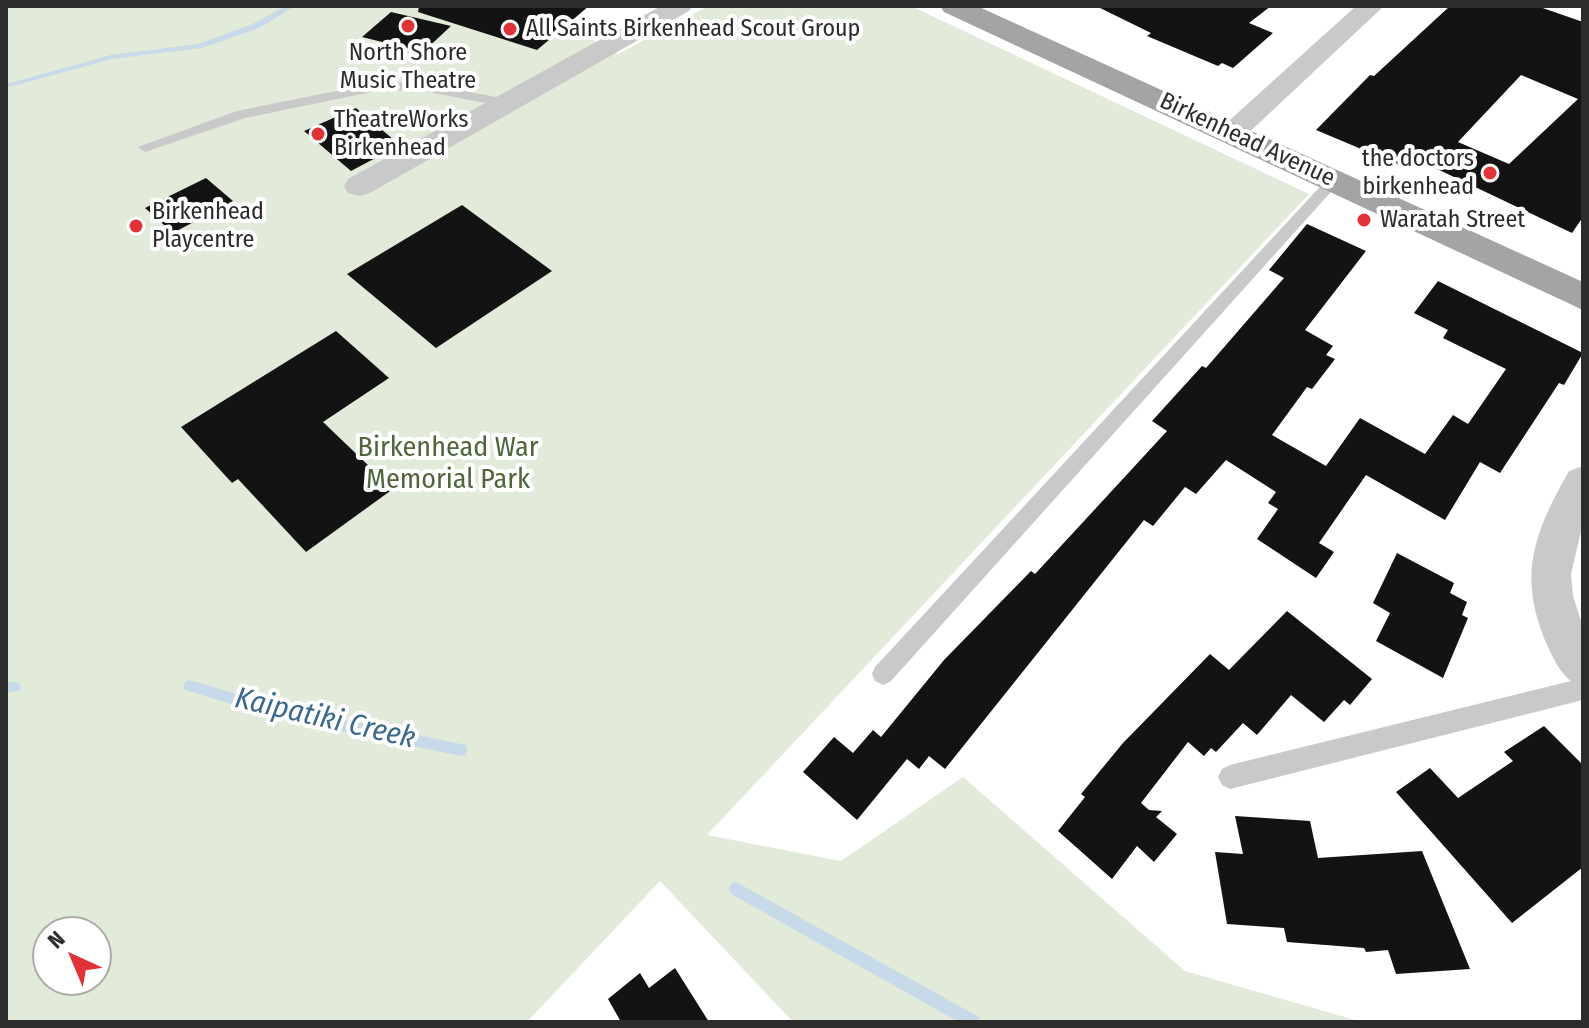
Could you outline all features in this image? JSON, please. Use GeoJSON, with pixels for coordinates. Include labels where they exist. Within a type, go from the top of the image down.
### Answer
{"type":"FeatureCollection","features":[{"type":"Feature","properties":{"kind":"main road","name":"Birkenhead Avenue"},"geometry":{"type":"LineString","coordinates":[[954,6],[1583,297]]}},
{"type":"Feature","properties":{"kind":"street"},"geometry":{"type":"LineString","coordinates":[[359,186],[680,6]]}},
{"type":"Feature","properties":{"kind":"street"},"geometry":{"type":"LineString","coordinates":[[1232,133],[1371,6]]}},
{"type":"Feature","properties":{"kind":"street"},"geometry":{"type":"LineString","coordinates":[[1583,482],[1559,524],[1549,575],[1562,630],[1583,667]]}},
{"type":"Feature","properties":{"kind":"lane"},"geometry":{"type":"LineString","coordinates":[[145,147],[242,114],[381,86],[423,87],[495,109]]}},
{"type":"Feature","properties":{"kind":"lane"},"geometry":{"type":"LineString","coordinates":[[448,94],[495,109]]}},
{"type":"Feature","properties":{"kind":"lane"},"geometry":{"type":"LineString","coordinates":[[883,674],[1334,180]]}},
{"type":"Feature","properties":{"kind":"lane"},"geometry":{"type":"LineString","coordinates":[[1230,777],[1583,689]]}},
{"type":"Feature","properties":{"kind":"green space","name":"Birkenhead War Memorial Park"},"geometry":{"type":"Polygon","coordinates":[[[6,6],[533,6],[618,54],[708,6],[911,6],[1309,194],[707,835],[841,861],[963,777],[1185,971],[1362,1022],[793,1022],[660,881],[527,1022],[6,1022],[6,6]]]}},
{"type":"Feature","properties":{"kind":"building"},"geometry":{"type":"Polygon","coordinates":[[[419,6],[589,6],[537,50],[418,12],[419,6]]]}},
{"type":"Feature","properties":{"kind":"building"},"geometry":{"type":"Polygon","coordinates":[[[1096,6],[1271,6],[1249,23],[1273,33],[1233,68],[1222,63],[1218,66],[1147,36],[1151,33],[1096,6]]]}},
{"type":"Feature","properties":{"kind":"building"},"geometry":{"type":"Polygon","coordinates":[[[1450,6],[1537,6],[1583,22],[1583,217],[1572,233],[1414,158],[1404,167],[1316,130],[1370,75],[1374,76],[1450,6]],[[1521,75],[1458,142],[1509,164],[1578,99],[1521,75]]]}},
{"type":"Feature","properties":{"kind":"building"},"geometry":{"type":"Polygon","coordinates":[[[391,12],[451,26],[423,52],[362,37],[391,12]]]}},
{"type":"Feature","properties":{"kind":"building"},"geometry":{"type":"Polygon","coordinates":[[[356,108],[400,145],[351,171],[304,131],[356,108]]]}},
{"type":"Feature","properties":{"kind":"building"},"geometry":{"type":"Polygon","coordinates":[[[206,178],[233,201],[173,233],[145,208],[206,178]]]}},
{"type":"Feature","properties":{"kind":"building"},"geometry":{"type":"Polygon","coordinates":[[[462,205],[552,271],[436,348],[347,274],[462,205]]]}},
{"type":"Feature","properties":{"kind":"building"},"geometry":{"type":"Polygon","coordinates":[[[1307,224],[1366,251],[1305,330],[1333,346],[1326,355],[1335,359],[1312,389],[1307,387],[1272,435],[1326,466],[1360,418],[1425,454],[1453,415],[1468,424],[1506,369],[1443,338],[1448,330],[1414,313],[1438,281],[1583,353],[1564,385],[1559,383],[1500,473],[1480,462],[1445,520],[1366,475],[1319,543],[1334,552],[1316,578],[1257,539],[1278,509],[1268,503],[1276,492],[1226,460],[1196,494],[1185,487],[1153,526],[1144,520],[945,769],[929,756],[919,769],[907,759],[857,820],[803,772],[834,737],[853,753],[873,730],[881,737],[944,660],[1031,571],[1035,574],[1167,431],[1152,421],[1202,366],[1206,368],[1284,278],[1269,270],[1307,224]]]}},
{"type":"Feature","properties":{"kind":"building"},"geometry":{"type":"Polygon","coordinates":[[[336,331],[389,378],[323,422],[393,489],[306,552],[238,479],[232,483],[181,427],[336,331]]]}},
{"type":"Feature","properties":{"kind":"building"},"geometry":{"type":"Polygon","coordinates":[[[1397,553],[1454,583],[1450,593],[1467,602],[1462,615],[1468,618],[1443,678],[1376,641],[1390,613],[1373,603],[1397,553]]]}},
{"type":"Feature","properties":{"kind":"building"},"geometry":{"type":"Polygon","coordinates":[[[1287,611],[1372,679],[1350,705],[1344,700],[1324,722],[1291,695],[1257,735],[1243,723],[1216,752],[1211,748],[1204,756],[1188,742],[1141,803],[1149,810],[1162,811],[1156,817],[1177,834],[1154,862],[1137,846],[1112,879],[1058,831],[1085,797],[1081,794],[1123,743],[1210,654],[1229,670],[1287,611]]]}},
{"type":"Feature","properties":{"kind":"building"},"geometry":{"type":"Polygon","coordinates":[[[1544,726],[1583,765],[1583,867],[1512,923],[1396,792],[1430,768],[1458,798],[1513,761],[1504,752],[1544,726]]]}},
{"type":"Feature","properties":{"kind":"building"},"geometry":{"type":"Polygon","coordinates":[[[1235,816],[1310,821],[1318,858],[1422,851],[1470,969],[1396,974],[1388,950],[1366,952],[1364,948],[1287,942],[1284,928],[1227,924],[1215,852],[1243,854],[1235,816]]]}},
{"type":"Feature","properties":{"kind":"building"},"geometry":{"type":"Polygon","coordinates":[[[675,968],[709,1022],[621,1022],[608,999],[640,973],[649,988],[675,968]]]}},
{"type":"Feature","properties":{"kind":"waterway"},"geometry":{"type":"LineString","coordinates":[[6,86],[111,57],[199,46],[256,26],[291,6]]}},
{"type":"Feature","properties":{"kind":"waterway","name":"Kaipatiki Creek"},"geometry":{"type":"LineString","coordinates":[[189,686],[282,713],[461,750]]}},
{"type":"Feature","properties":{"kind":"waterway","name":"Kaipatiki Creek"},"geometry":{"type":"LineString","coordinates":[[6,687],[15,687]]}},
{"type":"Feature","properties":{"kind":"waterway"},"geometry":{"type":"LineString","coordinates":[[736,889],[974,1022]]}},
{"type":"Feature","properties":{"kind":"place","name":"North Shore Music Theatre"},"geometry":{"type":"Point","coordinates":[408,26]}},
{"type":"Feature","properties":{"kind":"place","name":"All Saints Birkenhead Scout Group"},"geometry":{"type":"Point","coordinates":[510,29]}},
{"type":"Feature","properties":{"kind":"place","name":"TheatreWorks Birkenhead"},"geometry":{"type":"Point","coordinates":[318,134]}},
{"type":"Feature","properties":{"kind":"place","name":"the doctors birkenhead"},"geometry":{"type":"Point","coordinates":[1490,173]}},
{"type":"Feature","properties":{"kind":"place","name":"Waratah Street"},"geometry":{"type":"Point","coordinates":[1364,220]}},
{"type":"Feature","properties":{"kind":"place","name":"Birkenhead Playcentre"},"geometry":{"type":"Point","coordinates":[136,226]}}]}
